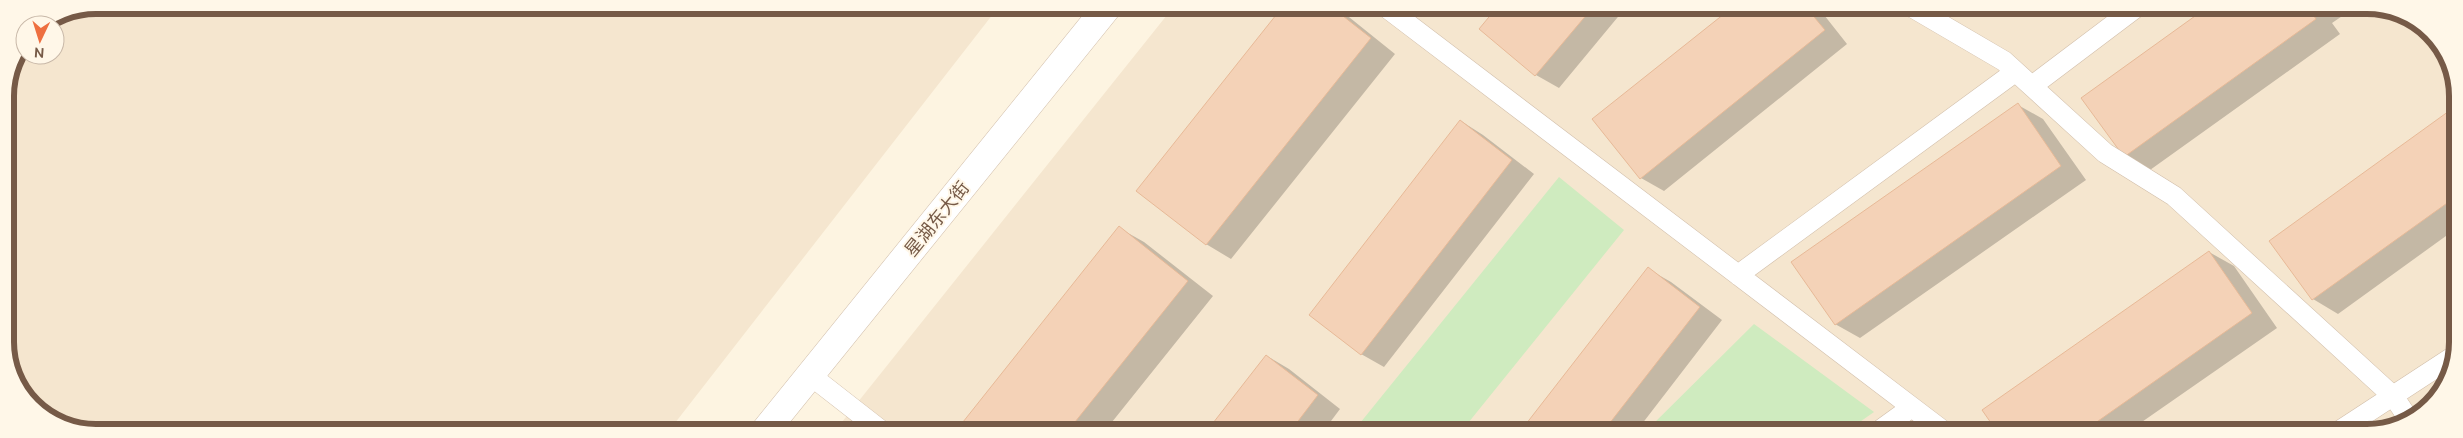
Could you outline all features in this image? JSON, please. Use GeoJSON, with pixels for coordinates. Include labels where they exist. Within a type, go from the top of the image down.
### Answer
{"type":"FeatureCollection","features":[{"type":"Feature","properties":{"kind":"street","name":"星湖东大街"},"geometry":{"type":"LineString","coordinates":[[770,424],[1103,14]]}},
{"type":"Feature","properties":{"kind":"lane"},"geometry":{"type":"LineString","coordinates":[[1394,14],[1934,424]]}},
{"type":"Feature","properties":{"kind":"lane"},"geometry":{"type":"LineString","coordinates":[[1924,14],[2004,61],[2105,153],[2174,196],[2394,397],[2406,414]]}},
{"type":"Feature","properties":{"kind":"lane"},"geometry":{"type":"LineString","coordinates":[[2032,86],[2127,14]]}},
{"type":"Feature","properties":{"kind":"lane"},"geometry":{"type":"LineString","coordinates":[[1738,275],[2015,72]]}},
{"type":"Feature","properties":{"kind":"lane"},"geometry":{"type":"LineString","coordinates":[[2350,424],[2447,361]]}},
{"type":"Feature","properties":{"kind":"lane"},"geometry":{"type":"LineString","coordinates":[[810,375],[874,424]]}},
{"type":"Feature","properties":{"kind":"lane"},"geometry":{"type":"LineString","coordinates":[[1888,424],[1912,407]]}},
{"type":"Feature","properties":{"kind":"shaded area"},"geometry":{"type":"Polygon","coordinates":[[[993,14],[674,424],[85,424],[60,416],[46,407],[31,392],[22,378],[15,358],[15,80],[20,65],[65,65],[65,20],[80,15],[993,14]]]}},
{"type":"Feature","properties":{"kind":"shaded area"},"geometry":{"type":"Polygon","coordinates":[[[1168,14],[2378,14],[2403,22],[2425,38],[2441,60],[2448,80],[2449,353],[2441,378],[2421,404],[2399,418],[2383,423],[840,424],[1168,14]]]}},
{"type":"Feature","properties":{"kind":"green space"},"geometry":{"type":"Polygon","coordinates":[[[1559,177],[1624,230],[1467,424],[1359,424],[1559,177]]]}},
{"type":"Feature","properties":{"kind":"green space"},"geometry":{"type":"Polygon","coordinates":[[[1754,324],[1874,412],[1857,424],[1653,424],[1754,324]]]}},
{"type":"Feature","properties":{"kind":"building"},"geometry":{"type":"Polygon","coordinates":[[[1277,14],[1340,14],[1371,38],[1206,245],[1136,191],[1277,14]]]}},
{"type":"Feature","properties":{"kind":"building"},"geometry":{"type":"Polygon","coordinates":[[[1491,14],[1587,14],[1535,76],[1479,29],[1491,14]]]}},
{"type":"Feature","properties":{"kind":"building"},"geometry":{"type":"Polygon","coordinates":[[[1724,14],[1812,14],[1825,30],[1640,179],[1592,119],[1724,14]]]}},
{"type":"Feature","properties":{"kind":"building"},"geometry":{"type":"Polygon","coordinates":[[[2198,14],[2312,14],[2316,19],[2124,157],[2081,98],[2198,14]]]}},
{"type":"Feature","properties":{"kind":"building"},"geometry":{"type":"Polygon","coordinates":[[[2018,103],[2061,166],[1835,325],[1791,262],[2018,103]]]}},
{"type":"Feature","properties":{"kind":"building"},"geometry":{"type":"Polygon","coordinates":[[[2449,111],[2449,202],[2312,300],[2269,241],[2449,111]]]}},
{"type":"Feature","properties":{"kind":"building"},"geometry":{"type":"Polygon","coordinates":[[[1460,120],[1512,160],[1361,355],[1309,315],[1460,120]]]}},
{"type":"Feature","properties":{"kind":"building"},"geometry":{"type":"Polygon","coordinates":[[[1119,226],[1188,281],[1073,424],[961,424],[1119,226]]]}},
{"type":"Feature","properties":{"kind":"building"},"geometry":{"type":"Polygon","coordinates":[[[2209,251],[2252,313],[2094,424],[1992,424],[1982,410],[2209,251]]]}},
{"type":"Feature","properties":{"kind":"building"},"geometry":{"type":"Polygon","coordinates":[[[1648,267],[1700,307],[1609,424],[1526,424],[1648,267]]]}},
{"type":"Feature","properties":{"kind":"building"},"geometry":{"type":"Polygon","coordinates":[[[1266,355],[1318,395],[1296,424],[1212,424],[1266,355]]]}}]}
